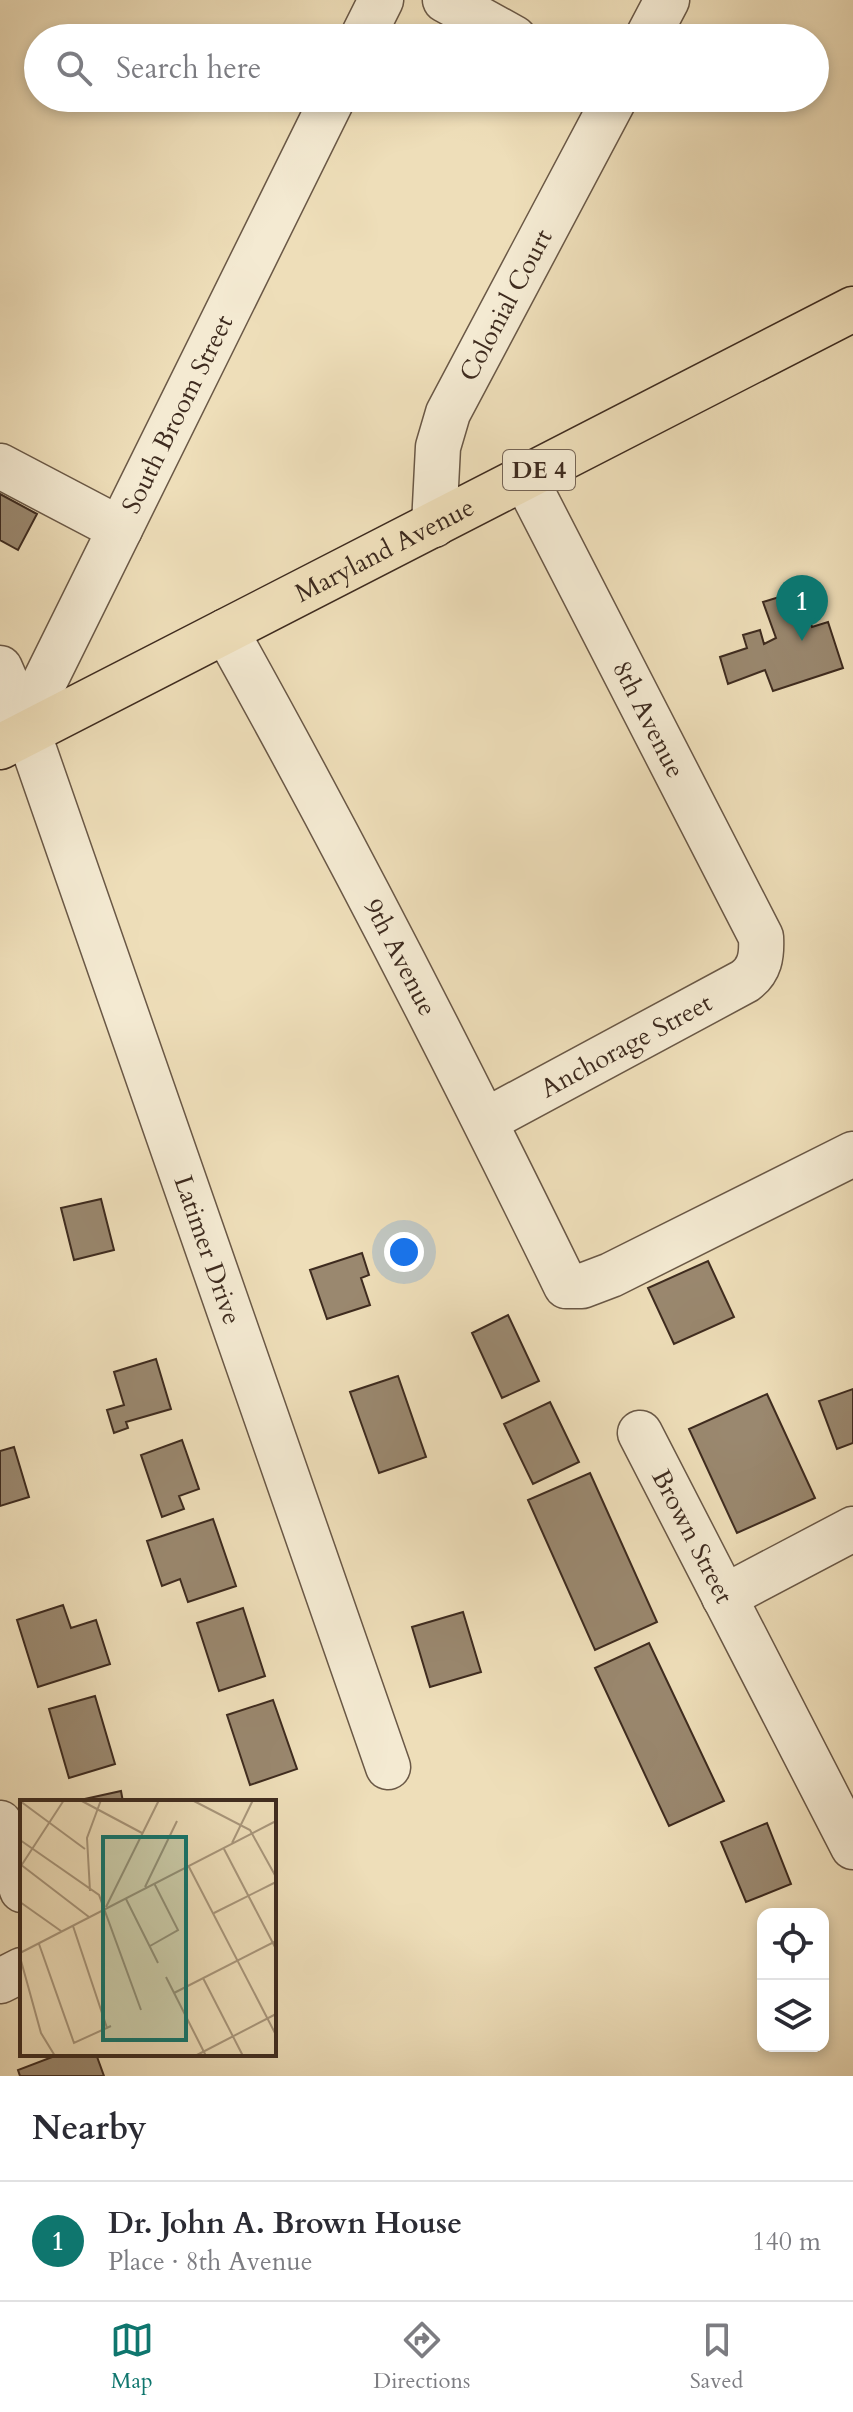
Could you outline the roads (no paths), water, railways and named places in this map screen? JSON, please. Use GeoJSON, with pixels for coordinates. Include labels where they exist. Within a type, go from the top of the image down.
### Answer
{"type":"FeatureCollection","features":[{"type":"Feature","properties":{"kind":"main road","name":"Maryland Avenue"},"geometry":{"type":"LineString","coordinates":[[14,740],[853,309]]}},
{"type":"Feature","properties":{"kind":"street"},"geometry":{"type":"LineString","coordinates":[[369,24],[381,0]]}},
{"type":"Feature","properties":{"kind":"street"},"geometry":{"type":"LineString","coordinates":[[445,0],[489,24]]}},
{"type":"Feature","properties":{"kind":"street"},"geometry":{"type":"LineString","coordinates":[[654,24],[667,0]]}},
{"type":"Feature","properties":{"kind":"street","name":"South Broom Street"},"geometry":{"type":"LineString","coordinates":[[14,740],[326,112]]}},
{"type":"Feature","properties":{"kind":"street","name":"Colonial Court"},"geometry":{"type":"LineString","coordinates":[[434,525],[438,447],[448,413],[608,112]]}},
{"type":"Feature","properties":{"kind":"street"},"geometry":{"type":"LineString","coordinates":[[0,466],[120,529]]}},
{"type":"Feature","properties":{"kind":"street","name":"8th Avenue"},"geometry":{"type":"LineString","coordinates":[[525,478],[761,937],[759,962]]}},
{"type":"Feature","properties":{"kind":"street","name":"9th Avenue"},"geometry":{"type":"LineString","coordinates":[[226,631],[313,787],[566,1286],[582,1286],[611,1275],[853,1154]]}},
{"type":"Feature","properties":{"kind":"street","name":"Latimer Drive"},"geometry":{"type":"LineString","coordinates":[[0,668],[14,740],[388,1767]]}},
{"type":"Feature","properties":{"kind":"street","name":"Anchorage Street"},"geometry":{"type":"LineString","coordinates":[[485,1121],[745,981],[755,973],[759,962]]}},
{"type":"Feature","properties":{"kind":"street","name":"Brown Street"},"geometry":{"type":"LineString","coordinates":[[640,1433],[724,1597],[853,1529]]}},
{"type":"Feature","properties":{"kind":"street"},"geometry":{"type":"LineString","coordinates":[[724,1597],[853,1847]]}},
{"type":"Feature","properties":{"kind":"street"},"geometry":{"type":"LineString","coordinates":[[0,1823],[20,1884]]}},
{"type":"Feature","properties":{"kind":"street"},"geometry":{"type":"LineString","coordinates":[[0,1981],[20,1971]]}},
{"type":"Feature","properties":{"kind":"place","name":"Dr. John A. Brown House"},"geometry":{"type":"Point","coordinates":[802,641]}}]}
